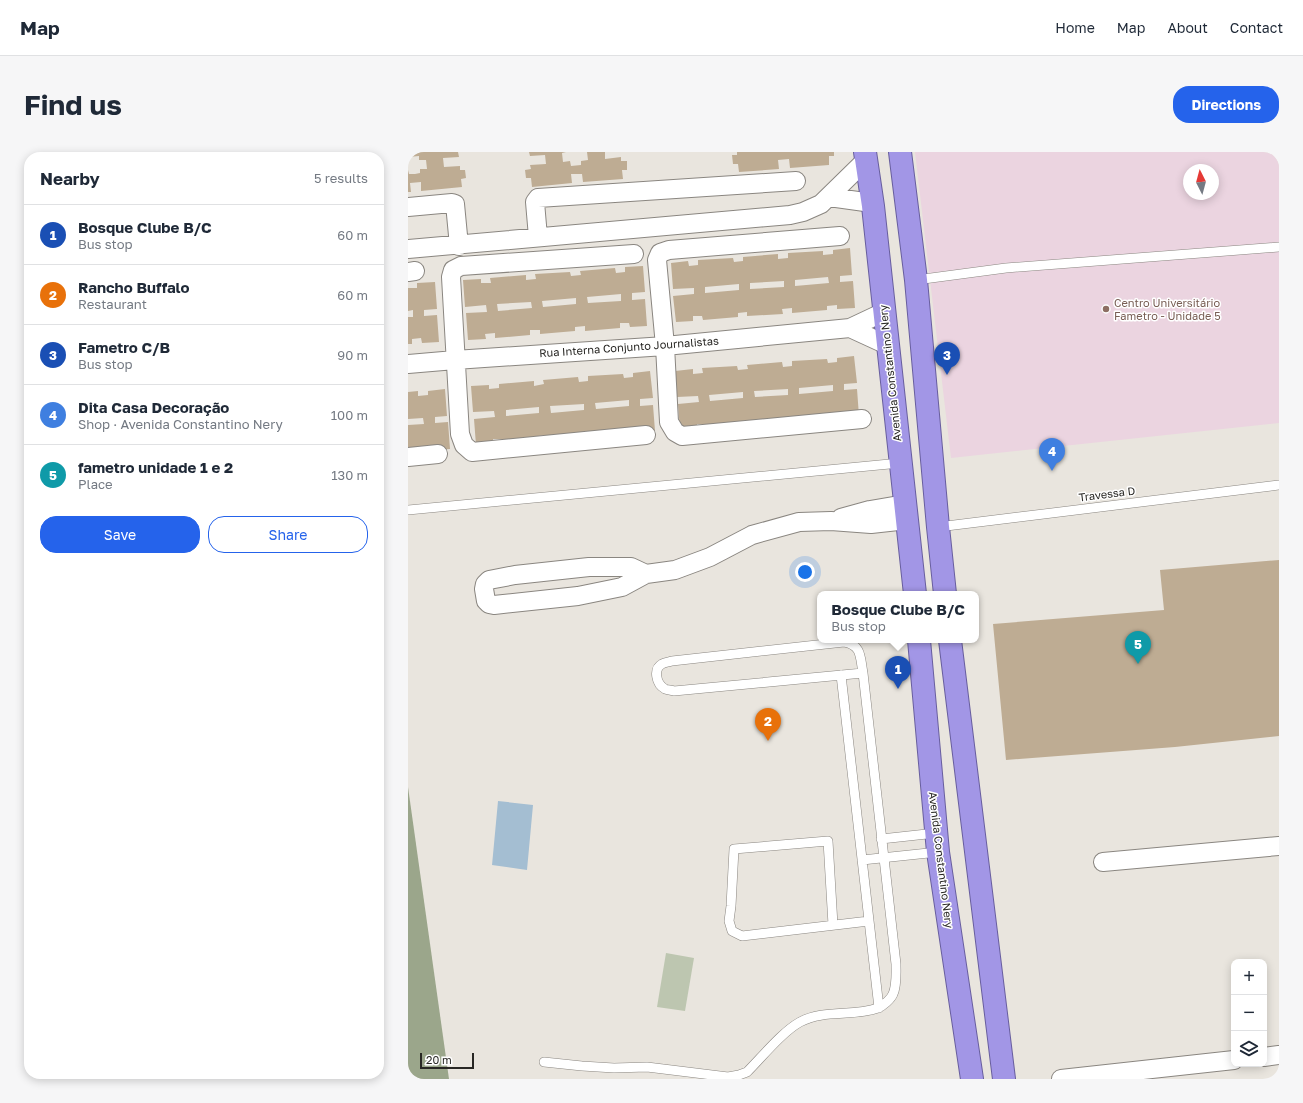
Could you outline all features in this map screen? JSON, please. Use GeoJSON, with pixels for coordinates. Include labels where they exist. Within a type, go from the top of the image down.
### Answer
{"type":"FeatureCollection","features":[{"type":"Feature","properties":{"kind":"highway"},"geometry":{"type":"LineString","coordinates":[[900,152],[916,280],[945,591]]}},
{"type":"Feature","properties":{"kind":"highway","name":"Avenida Constantino Nery"},"geometry":{"type":"LineString","coordinates":[[866,156],[915,591]]}},
{"type":"Feature","properties":{"kind":"highway","name":"Avenida Constantino Nery"},"geometry":{"type":"LineString","coordinates":[[919,643],[937,843],[972,1079]]}},
{"type":"Feature","properties":{"kind":"highway"},"geometry":{"type":"LineString","coordinates":[[950,643],[1004,1079]]}},
{"type":"Feature","properties":{"kind":"street"},"geometry":{"type":"LineString","coordinates":[[408,249],[459,246],[538,237],[790,215],[803,212],[821,204],[866,156]]}},
{"type":"Feature","properties":{"kind":"street"},"geometry":{"type":"LineString","coordinates":[[538,237],[535,202],[538,198],[796,181]]}},
{"type":"Feature","properties":{"kind":"street"},"geometry":{"type":"LineString","coordinates":[[829,197],[872,203]]}},
{"type":"Feature","properties":{"kind":"street"},"geometry":{"type":"LineString","coordinates":[[408,207],[455,204],[459,246]]}},
{"type":"Feature","properties":{"kind":"street"},"geometry":{"type":"LineString","coordinates":[[840,236],[669,250],[660,253],[657,260],[665,346],[669,422],[675,432],[682,436],[862,419]]}},
{"type":"Feature","properties":{"kind":"street"},"geometry":{"type":"LineString","coordinates":[[634,254],[460,266],[453,270],[451,277],[455,360],[460,434],[464,445],[472,452],[646,435]]}},
{"type":"Feature","properties":{"kind":"street","name":"Rua Interna Conjunto Journalistas"},"geometry":{"type":"LineString","coordinates":[[408,364],[665,346],[850,328],[884,312]]}},
{"type":"Feature","properties":{"kind":"street"},"geometry":{"type":"LineString","coordinates":[[850,328],[887,345]]}},
{"type":"Feature","properties":{"kind":"street"},"geometry":{"type":"LineString","coordinates":[[408,457],[438,454]]}},
{"type":"Feature","properties":{"kind":"street"},"geometry":{"type":"LineString","coordinates":[[646,574],[632,567],[589,567],[515,575],[489,580],[485,584],[484,589],[486,601],[489,604],[494,605],[578,596],[622,587],[646,574],[675,570],[710,557],[752,535],[799,522],[831,521],[870,510],[906,512]]}},
{"type":"Feature","properties":{"kind":"street"},"geometry":{"type":"LineString","coordinates":[[1103,862],[1279,846]]}},
{"type":"Feature","properties":{"kind":"street"},"geometry":{"type":"LineString","coordinates":[[1267,1057],[1279,1055]]}},
{"type":"Feature","properties":{"kind":"street"},"geometry":{"type":"LineString","coordinates":[[1061,1079],[1231,1060]]}},
{"type":"Feature","properties":{"kind":"lane"},"geometry":{"type":"LineString","coordinates":[[916,280],[1006,268],[1279,247]]}},
{"type":"Feature","properties":{"kind":"lane"},"geometry":{"type":"LineString","coordinates":[[408,510],[900,463]]}},
{"type":"Feature","properties":{"kind":"lane","name":"Travessa D"},"geometry":{"type":"LineString","coordinates":[[938,527],[1279,485]]}},
{"type":"Feature","properties":{"kind":"lane"},"geometry":{"type":"LineString","coordinates":[[835,643],[672,661],[662,663],[658,668],[656,676],[659,684],[665,689],[674,691],[863,673]]}},
{"type":"Feature","properties":{"kind":"lane"},"geometry":{"type":"LineString","coordinates":[[544,1062],[614,1068],[646,1067],[728,1077],[739,1076],[747,1072],[787,1032],[800,1022],[822,1015],[879,1008],[892,996],[896,977],[896,964],[884,858],[863,673],[858,649],[852,643]]}},
{"type":"Feature","properties":{"kind":"lane"},"geometry":{"type":"LineString","coordinates":[[841,675],[879,1008]]}},
{"type":"Feature","properties":{"kind":"lane"},"geometry":{"type":"LineString","coordinates":[[881,839],[937,843]]}},
{"type":"Feature","properties":{"kind":"lane"},"geometry":{"type":"LineString","coordinates":[[833,925],[828,841],[734,849],[729,921],[732,931],[742,936],[869,921]]}},
{"type":"Feature","properties":{"kind":"lane"},"geometry":{"type":"LineString","coordinates":[[862,860],[884,858],[937,843]]}},
{"type":"Feature","properties":{"kind":"shaded area","name":"Centro Universitário Fametro - Unidade 5"},"geometry":{"type":"Polygon","coordinates":[[[915,152],[1279,152],[1279,423],[951,458],[915,152]]]}},
{"type":"Feature","properties":{"kind":"green space"},"geometry":{"type":"Polygon","coordinates":[[[408,787],[449,1079],[408,1079],[408,787]]]}},
{"type":"Feature","properties":{"kind":"green space"},"geometry":{"type":"Polygon","coordinates":[[[666,953],[694,958],[685,1011],[657,1007],[666,953]]]}},
{"type":"Feature","properties":{"kind":"water"},"geometry":{"type":"Polygon","coordinates":[[[498,801],[533,805],[527,870],[492,865],[498,801]]]}},
{"type":"Feature","properties":{"kind":"building"},"geometry":{"type":"Polygon","coordinates":[[[408,152],[458,152],[459,157],[443,158],[444,167],[460,166],[460,170],[465,170],[466,178],[461,179],[462,187],[421,191],[421,182],[410,183],[411,192],[408,192],[408,170],[409,174],[415,174],[420,173],[420,169],[427,169],[426,160],[419,160],[419,156],[408,157],[408,152]]]}},
{"type":"Feature","properties":{"kind":"building"},"geometry":{"type":"Polygon","coordinates":[[[529,152],[566,152],[562,153],[563,162],[570,161],[571,166],[581,165],[581,161],[588,160],[587,152],[605,152],[605,159],[621,157],[621,161],[627,161],[627,170],[622,170],[623,179],[583,182],[582,174],[571,174],[572,183],[532,187],[531,178],[526,178],[525,170],[531,169],[530,165],[546,164],[545,155],[530,156],[529,152]]]}},
{"type":"Feature","properties":{"kind":"building"},"geometry":{"type":"Polygon","coordinates":[[[737,152],[834,152],[834,156],[829,156],[829,165],[790,168],[789,159],[778,160],[779,169],[739,172],[738,164],[733,164],[732,155],[737,155],[737,152]]]}},
{"type":"Feature","properties":{"kind":"building"},"geometry":{"type":"Polygon","coordinates":[[[850,248],[852,275],[840,276],[840,282],[853,281],[855,308],[837,309],[837,305],[827,306],[827,310],[792,313],[792,308],[782,309],[783,314],[747,316],[747,312],[738,313],[738,317],[703,320],[702,316],[693,316],[693,321],[676,322],[673,296],[694,294],[694,288],[673,289],[671,263],[688,261],[689,266],[698,265],[698,260],[733,258],[734,262],[743,261],[743,257],[778,254],[778,259],[788,258],[788,253],[823,251],[823,255],[833,254],[833,250],[850,248]],[[828,277],[795,280],[795,286],[829,283],[828,277]],[[784,281],[750,283],[750,289],[784,287],[784,281]],[[739,284],[705,287],[705,293],[739,290],[739,284]]]}},
{"type":"Feature","properties":{"kind":"building"},"geometry":{"type":"Polygon","coordinates":[[[643,266],[645,292],[632,293],[632,300],[645,299],[647,326],[630,327],[629,323],[620,323],[620,328],[585,331],[585,326],[575,327],[575,331],[540,334],[540,330],[530,330],[530,335],[495,338],[495,333],[485,334],[486,339],[468,340],[466,313],[487,312],[486,305],[465,307],[463,280],[481,279],[481,283],[491,283],[490,278],[526,275],[526,280],[536,279],[535,274],[570,272],[571,276],[581,275],[580,271],[615,268],[616,273],[625,272],[625,267],[643,266]],[[621,294],[587,297],[588,303],[621,301],[621,294]],[[576,298],[542,301],[543,307],[576,304],[576,298]],[[531,302],[497,304],[498,311],[532,308],[531,302]]]}},
{"type":"Feature","properties":{"kind":"building"},"geometry":{"type":"Polygon","coordinates":[[[435,282],[437,309],[424,310],[424,316],[437,315],[439,342],[422,343],[421,338],[412,339],[412,344],[408,344],[408,317],[413,317],[413,310],[408,311],[408,288],[417,288],[417,283],[435,282]]]}},
{"type":"Feature","properties":{"kind":"building"},"geometry":{"type":"Polygon","coordinates":[[[854,356],[857,383],[844,384],[844,390],[857,389],[859,416],[752,425],[751,420],[742,421],[742,425],[707,428],[707,424],[697,424],[697,429],[680,430],[678,404],[699,402],[698,396],[677,397],[675,371],[693,369],[693,374],[703,373],[702,368],[737,366],[738,370],[748,369],[747,365],[782,362],[783,367],[792,366],[792,361],[827,359],[828,363],[837,362],[837,358],[854,356]],[[833,385],[799,388],[799,394],[833,391],[833,385]],[[788,389],[754,391],[755,397],[788,395],[788,389]],[[743,392],[709,395],[710,401],[743,398],[743,392]]]}},
{"type":"Feature","properties":{"kind":"building"},"geometry":{"type":"Polygon","coordinates":[[[650,371],[653,398],[640,399],[640,406],[653,405],[655,431],[548,440],[547,435],[538,436],[538,441],[503,443],[503,439],[493,439],[493,444],[476,445],[474,419],[495,417],[494,411],[473,412],[471,386],[489,385],[489,389],[499,388],[499,384],[534,381],[534,386],[544,384],[543,380],[578,377],[579,382],[588,381],[588,376],[623,374],[624,378],[633,377],[633,373],[650,371]],[[629,400],[595,403],[596,409],[629,406],[629,400]],[[584,404],[550,406],[551,413],[584,410],[584,404]],[[539,407],[506,410],[506,416],[539,413],[539,407]]]}},
{"type":"Feature","properties":{"kind":"building"},"geometry":{"type":"Polygon","coordinates":[[[445,389],[447,416],[435,417],[435,423],[448,422],[450,449],[408,452],[408,425],[424,424],[423,418],[408,419],[408,392],[418,391],[418,396],[428,395],[428,391],[445,389]]]}},
{"type":"Feature","properties":{"kind":"building"},"geometry":{"type":"Polygon","coordinates":[[[1279,560],[1279,736],[1175,747],[1006,760],[993,624],[1164,610],[1160,570],[1279,560]]]}},
{"type":"Feature","properties":{"kind":"place","name":"Centro Universitário Fametro - Unidade 5"},"geometry":{"type":"Point","coordinates":[1106,309]}},
{"type":"Feature","properties":{"kind":"place","name":"Fametro C/B"},"geometry":{"type":"Point","coordinates":[947,375]}},
{"type":"Feature","properties":{"kind":"place","name":"Dita Casa Decoração"},"geometry":{"type":"Point","coordinates":[1052,471]}},
{"type":"Feature","properties":{"kind":"place","name":"fametro unidade 1 e 2"},"geometry":{"type":"Point","coordinates":[1138,664]}},
{"type":"Feature","properties":{"kind":"place","name":"Bosque Clube B/C"},"geometry":{"type":"Point","coordinates":[898,689]}},
{"type":"Feature","properties":{"kind":"place","name":"Rancho Buffalo"},"geometry":{"type":"Point","coordinates":[768,741]}}]}
